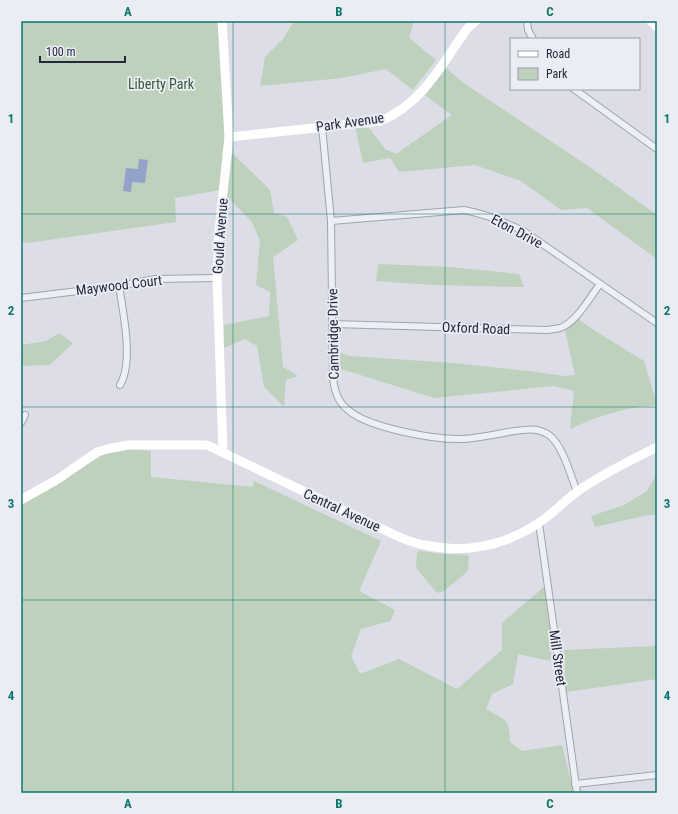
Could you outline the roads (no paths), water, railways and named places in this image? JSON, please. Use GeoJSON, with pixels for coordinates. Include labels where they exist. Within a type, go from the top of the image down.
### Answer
{"type":"FeatureCollection","features":[{"type":"Feature","properties":{"kind":"street","name":"Gould Avenue"},"geometry":{"type":"LineString","coordinates":[[222,21],[229,136],[219,231],[217,278],[223,452]]}},
{"type":"Feature","properties":{"kind":"street","name":"Park Avenue"},"geometry":{"type":"LineString","coordinates":[[229,136],[381,120],[400,111],[417,98],[467,29],[476,21]]}},
{"type":"Feature","properties":{"kind":"street"},"geometry":{"type":"LineString","coordinates":[[526,21],[528,30],[532,38]]}},
{"type":"Feature","properties":{"kind":"street"},"geometry":{"type":"LineString","coordinates":[[651,21],[657,27]]}},
{"type":"Feature","properties":{"kind":"street"},"geometry":{"type":"LineString","coordinates":[[575,90],[657,149]]}},
{"type":"Feature","properties":{"kind":"street","name":"Cambridge Drive"},"geometry":{"type":"LineString","coordinates":[[322,126],[331,221],[334,387],[339,400],[351,413],[358,417],[391,429],[420,436],[463,439],[528,429],[542,432],[552,438],[561,450],[577,492]]}},
{"type":"Feature","properties":{"kind":"street","name":"Eton Drive"},"geometry":{"type":"LineString","coordinates":[[331,221],[464,210],[482,213],[505,221],[525,232],[657,323]]}},
{"type":"Feature","properties":{"kind":"street","name":"Maywood Court"},"geometry":{"type":"LineString","coordinates":[[21,298],[119,286],[155,279],[217,278]]}},
{"type":"Feature","properties":{"kind":"street","name":"Oxford Road"},"geometry":{"type":"LineString","coordinates":[[332,324],[548,330],[560,328],[571,322],[600,284]]}},
{"type":"Feature","properties":{"kind":"street"},"geometry":{"type":"LineString","coordinates":[[119,286],[126,338],[125,373],[120,385]]}},
{"type":"Feature","properties":{"kind":"street"},"geometry":{"type":"LineString","coordinates":[[21,423],[25,415]]}},
{"type":"Feature","properties":{"kind":"street","name":"Central Avenue"},"geometry":{"type":"LineString","coordinates":[[21,500],[58,479],[97,452],[118,446],[206,445],[392,534],[423,545],[444,549],[466,549],[487,546],[513,537],[539,523],[577,492],[613,470],[657,448]]}},
{"type":"Feature","properties":{"kind":"street","name":"Mill Street"},"geometry":{"type":"LineString","coordinates":[[539,523],[577,793]]}},
{"type":"Feature","properties":{"kind":"street"},"geometry":{"type":"LineString","coordinates":[[575,784],[657,775]]}},
{"type":"Feature","properties":{"kind":"water"},"geometry":{"type":"Polygon","coordinates":[[[139,159],[148,160],[145,183],[132,182],[131,192],[123,191],[126,168],[138,169],[139,159]]]}},
{"type":"Feature","properties":{"kind":"park label","name":"Liberty Park"},"geometry":{"type":"Point","coordinates":[161,84]}}]}
